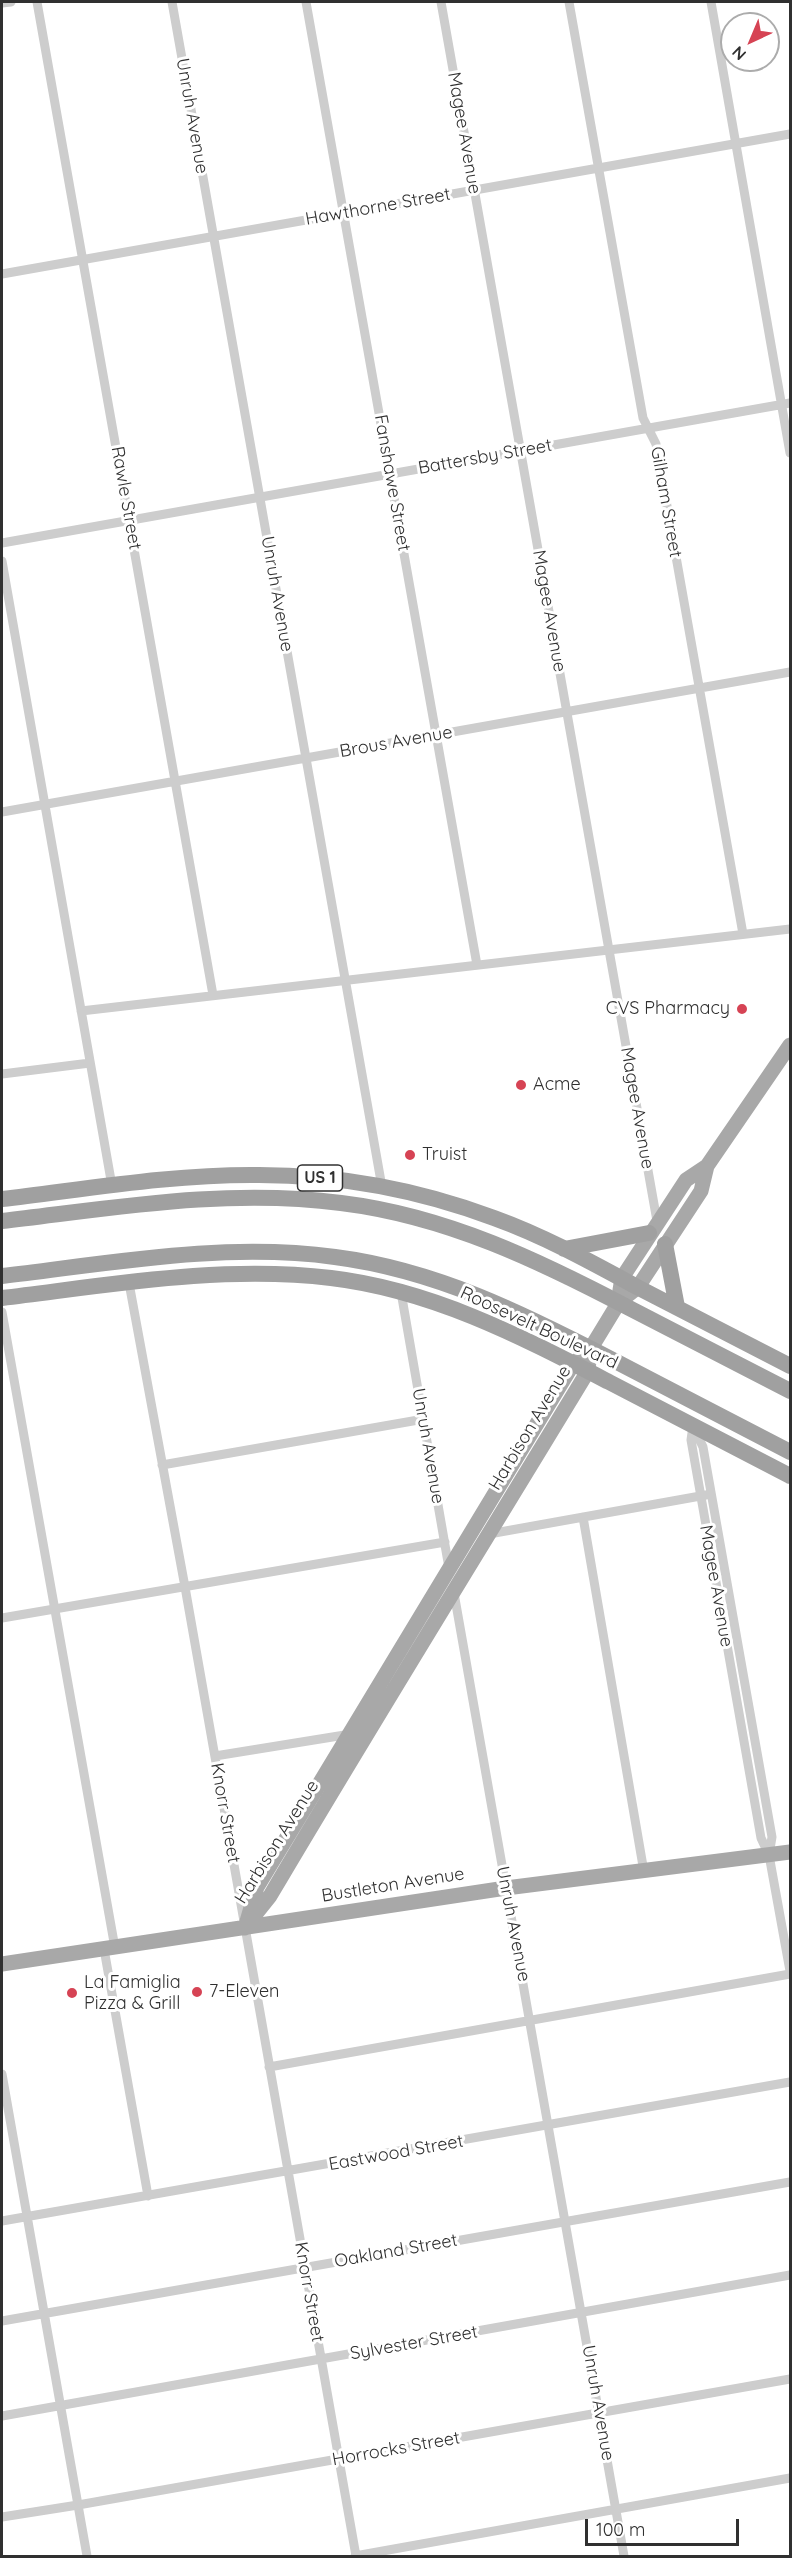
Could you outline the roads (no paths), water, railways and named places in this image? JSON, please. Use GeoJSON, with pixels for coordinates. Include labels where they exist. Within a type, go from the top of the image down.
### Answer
{"type":"FeatureCollection","features":[{"type":"Feature","properties":{"kind":"highway","name":"US 1"},"geometry":{"type":"LineString","coordinates":[[2,1199],[200,1177],[259,1175],[326,1179],[382,1187],[473,1211],[564,1249],[790,1366]]}},
{"type":"Feature","properties":{"kind":"highway","name":"US 1"},"geometry":{"type":"LineString","coordinates":[[2,1221],[202,1199],[259,1197],[341,1203],[420,1218],[488,1240],[534,1259],[790,1391]]}},
{"type":"Feature","properties":{"kind":"highway"},"geometry":{"type":"LineString","coordinates":[[564,1249],[653,1227]]}},
{"type":"Feature","properties":{"kind":"highway"},"geometry":{"type":"LineString","coordinates":[[666,1244],[677,1307]]}},
{"type":"Feature","properties":{"kind":"highway","name":"Roosevelt Boulevard"},"geometry":{"type":"LineString","coordinates":[[2,1276],[206,1253],[259,1251],[334,1256],[389,1267],[459,1287],[511,1308],[790,1452]]}},
{"type":"Feature","properties":{"kind":"highway","name":"Roosevelt Boulevard"},"geometry":{"type":"LineString","coordinates":[[2,1298],[207,1275],[259,1273],[332,1278],[401,1292],[470,1314],[588,1371],[790,1476]]}},
{"type":"Feature","properties":{"kind":"highway"},"geometry":{"type":"LineString","coordinates":[[763,1352],[790,1375]]}},
{"type":"Feature","properties":{"kind":"main road","name":"Harbison Avenue"},"geometry":{"type":"LineString","coordinates":[[245,1928],[257,1887],[351,1735],[573,1364],[591,1348],[619,1302],[638,1287],[701,1191],[707,1166],[790,1045]]}},
{"type":"Feature","properties":{"kind":"main road","name":"Harbison Avenue"},"geometry":{"type":"LineString","coordinates":[[619,1302],[622,1278],[653,1227],[686,1180],[707,1166]]}},
{"type":"Feature","properties":{"kind":"main road","name":"Harbison Avenue"},"geometry":{"type":"LineString","coordinates":[[245,1928],[270,1896],[588,1371],[591,1348]]}},
{"type":"Feature","properties":{"kind":"main road","name":"Bustleton Avenue"},"geometry":{"type":"LineString","coordinates":[[2,1964],[506,1888],[790,1852]]}},
{"type":"Feature","properties":{"kind":"street"},"geometry":{"type":"LineString","coordinates":[[2,3],[11,2]]}},
{"type":"Feature","properties":{"kind":"street","name":"Rawle Street"},"geometry":{"type":"LineString","coordinates":[[37,2],[213,995]]}},
{"type":"Feature","properties":{"kind":"street","name":"Unruh Avenue"},"geometry":{"type":"LineString","coordinates":[[172,2],[382,1187]]}},
{"type":"Feature","properties":{"kind":"street","name":"Fanshawe Street"},"geometry":{"type":"LineString","coordinates":[[306,2],[477,965]]}},
{"type":"Feature","properties":{"kind":"street","name":"Magee Avenue"},"geometry":{"type":"LineString","coordinates":[[441,2],[609,950],[653,1227]]}},
{"type":"Feature","properties":{"kind":"street","name":"Gilham Street"},"geometry":{"type":"LineString","coordinates":[[569,2],[643,418],[656,444],[743,934]]}},
{"type":"Feature","properties":{"kind":"street"},"geometry":{"type":"LineString","coordinates":[[711,2],[786,404],[790,453]]}},
{"type":"Feature","properties":{"kind":"street","name":"Hawthorne Street"},"geometry":{"type":"LineString","coordinates":[[2,274],[790,134]]}},
{"type":"Feature","properties":{"kind":"street","name":"Battersby Street"},"geometry":{"type":"LineString","coordinates":[[2,543],[786,404]]}},
{"type":"Feature","properties":{"kind":"street"},"geometry":{"type":"LineString","coordinates":[[2,561],[112,1186]]}},
{"type":"Feature","properties":{"kind":"street","name":"Brous Avenue"},"geometry":{"type":"LineString","coordinates":[[2,812],[790,672]]}},
{"type":"Feature","properties":{"kind":"street"},"geometry":{"type":"LineString","coordinates":[[81,1011],[790,929]]}},
{"type":"Feature","properties":{"kind":"street"},"geometry":{"type":"LineString","coordinates":[[2,1074],[90,1063]]}},
{"type":"Feature","properties":{"kind":"street","name":"Knorr Street"},"geometry":{"type":"LineString","coordinates":[[129,1283],[185,1587],[355,2556]]}},
{"type":"Feature","properties":{"kind":"street","name":"Unruh Avenue"},"geometry":{"type":"LineString","coordinates":[[401,1292],[624,2556]]}},
{"type":"Feature","properties":{"kind":"street"},"geometry":{"type":"LineString","coordinates":[[2,1312],[110,1948],[148,2196]]}},
{"type":"Feature","properties":{"kind":"street"},"geometry":{"type":"LineString","coordinates":[[162,1465],[424,1419]]}},
{"type":"Feature","properties":{"kind":"street","name":"Magee Avenue"},"geometry":{"type":"LineString","coordinates":[[693,1426],[703,1447],[741,1661],[772,1837],[769,1855]]}},
{"type":"Feature","properties":{"kind":"street","name":"Magee Avenue"},"geometry":{"type":"LineString","coordinates":[[693,1426],[691,1440],[700,1497],[761,1838],[769,1855],[790,1972]]}},
{"type":"Feature","properties":{"kind":"street"},"geometry":{"type":"LineString","coordinates":[[489,1534],[711,1494]]}},
{"type":"Feature","properties":{"kind":"street"},"geometry":{"type":"LineString","coordinates":[[583,1517],[644,1872]]}},
{"type":"Feature","properties":{"kind":"street"},"geometry":{"type":"LineString","coordinates":[[2,1618],[445,1542]]}},
{"type":"Feature","properties":{"kind":"street"},"geometry":{"type":"LineString","coordinates":[[730,1663],[741,1661]]}},
{"type":"Feature","properties":{"kind":"street"},"geometry":{"type":"LineString","coordinates":[[215,1756],[368,1731]]}},
{"type":"Feature","properties":{"kind":"street"},"geometry":{"type":"LineString","coordinates":[[269,2067],[790,1972]]}},
{"type":"Feature","properties":{"kind":"street"},"geometry":{"type":"LineString","coordinates":[[2,2074],[87,2556]]}},
{"type":"Feature","properties":{"kind":"street","name":"Eastwood Street"},"geometry":{"type":"LineString","coordinates":[[2,2221],[790,2082]]}},
{"type":"Feature","properties":{"kind":"street","name":"Oakland Street"},"geometry":{"type":"LineString","coordinates":[[2,2321],[790,2182]]}},
{"type":"Feature","properties":{"kind":"street","name":"Sylvester Street"},"geometry":{"type":"LineString","coordinates":[[2,2416],[790,2275]]}},
{"type":"Feature","properties":{"kind":"street","name":"Horrocks Street"},"geometry":{"type":"LineString","coordinates":[[2,2517],[790,2379]]}},
{"type":"Feature","properties":{"kind":"street"},"geometry":{"type":"LineString","coordinates":[[355,2556],[790,2478]]}},
{"type":"Feature","properties":{"kind":"place","name":"CVS Pharmacy"},"geometry":{"type":"Point","coordinates":[742,1009]}},
{"type":"Feature","properties":{"kind":"place","name":"Acme"},"geometry":{"type":"Point","coordinates":[521,1085]}},
{"type":"Feature","properties":{"kind":"place","name":"Truist"},"geometry":{"type":"Point","coordinates":[410,1155]}},
{"type":"Feature","properties":{"kind":"place","name":"7-Eleven"},"geometry":{"type":"Point","coordinates":[197,1992]}},
{"type":"Feature","properties":{"kind":"place","name":"La Famiglia Pizza & Grill"},"geometry":{"type":"Point","coordinates":[72,1993]}}]}
